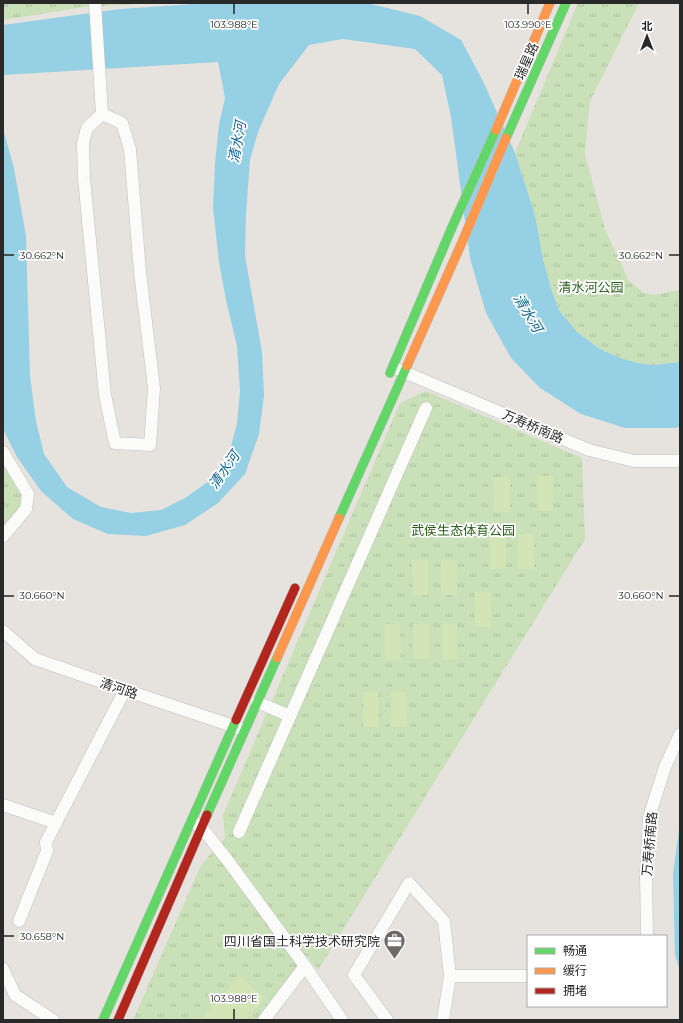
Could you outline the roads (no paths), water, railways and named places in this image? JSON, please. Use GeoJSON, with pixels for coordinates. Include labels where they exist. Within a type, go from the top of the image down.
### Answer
{"type":"FeatureCollection","features":[{"type":"Feature","properties":{"kind":"street"},"geometry":{"type":"LineString","coordinates":[[95,3],[102,114]]}},
{"type":"Feature","properties":{"kind":"street","name":"瑞星路"},"geometry":{"type":"LineString","coordinates":[[398,370],[453,225],[509,101],[550,3]]}},
{"type":"Feature","properties":{"kind":"street","name":"瑞星路"},"geometry":{"type":"LineString","coordinates":[[398,370],[463,240],[519,108],[566,3]]}},
{"type":"Feature","properties":{"kind":"street"},"geometry":{"type":"LineString","coordinates":[[102,114],[122,123],[130,149],[140,272],[154,388],[150,445],[115,443],[105,395],[84,178],[83,143],[87,128],[102,114]]}},
{"type":"Feature","properties":{"kind":"street"},"geometry":{"type":"LineString","coordinates":[[386,382],[398,370]]}},
{"type":"Feature","properties":{"kind":"street"},"geometry":{"type":"LineString","coordinates":[[103,1020],[192,821],[239,728],[257,702],[398,370]]}},
{"type":"Feature","properties":{"kind":"street","name":"万寿桥南路"},"geometry":{"type":"LineString","coordinates":[[398,370],[589,450],[634,461],[680,460]]}},
{"type":"Feature","properties":{"kind":"street"},"geometry":{"type":"LineString","coordinates":[[239,832],[426,408]]}},
{"type":"Feature","properties":{"kind":"street"},"geometry":{"type":"LineString","coordinates":[[3,452],[28,494],[26,509],[3,536]]}},
{"type":"Feature","properties":{"kind":"street"},"geometry":{"type":"LineString","coordinates":[[118,1020],[202,828],[239,728],[298,580]]}},
{"type":"Feature","properties":{"kind":"street","name":"清河路"},"geometry":{"type":"LineString","coordinates":[[3,631],[35,659],[239,728]]}},
{"type":"Feature","properties":{"kind":"street"},"geometry":{"type":"LineString","coordinates":[[19,921],[47,851],[46,842],[125,690]]}},
{"type":"Feature","properties":{"kind":"street"},"geometry":{"type":"LineString","coordinates":[[257,702],[290,716]]}},
{"type":"Feature","properties":{"kind":"street","name":"万寿桥南路"},"geometry":{"type":"LineString","coordinates":[[647,935],[646,874],[649,817],[665,768],[680,734]]}},
{"type":"Feature","properties":{"kind":"street"},"geometry":{"type":"LineString","coordinates":[[3,805],[56,823]]}},
{"type":"Feature","properties":{"kind":"street"},"geometry":{"type":"LineString","coordinates":[[192,821],[202,828],[305,966],[342,1020]]}},
{"type":"Feature","properties":{"kind":"street"},"geometry":{"type":"LineString","coordinates":[[387,1020],[354,975],[409,883],[444,921],[450,976],[443,1020]]}},
{"type":"Feature","properties":{"kind":"street"},"geometry":{"type":"LineString","coordinates":[[264,1020],[305,966]]}},
{"type":"Feature","properties":{"kind":"street"},"geometry":{"type":"LineString","coordinates":[[3,969],[15,995],[53,1020]]}},
{"type":"Feature","properties":{"kind":"street"},"geometry":{"type":"LineString","coordinates":[[450,976],[527,976]]}},
{"type":"Feature","properties":{"kind":"water","name":"清水河"},"geometry":{"type":"Polygon","coordinates":[[[209,3],[367,3],[420,16],[461,40],[483,81],[515,153],[535,215],[543,259],[559,310],[577,332],[600,349],[620,358],[653,365],[680,362],[680,427],[625,428],[581,414],[540,388],[511,358],[486,313],[470,258],[451,117],[442,75],[415,49],[343,39],[309,45],[279,84],[258,132],[250,160],[245,256],[262,352],[264,396],[259,434],[245,474],[218,503],[185,525],[146,536],[108,534],[73,519],[41,491],[17,457],[3,429],[3,129],[14,168],[26,236],[30,376],[36,421],[44,454],[67,487],[101,507],[131,513],[161,510],[185,498],[212,479],[229,454],[237,424],[240,391],[237,346],[219,262],[213,208],[215,163],[219,124],[225,98],[218,62],[3,75],[3,25],[120,9],[209,3]]]}},
{"type":"Feature","properties":{"kind":"water"},"geometry":{"type":"Polygon","coordinates":[[[680,823],[680,971],[675,955],[673,874],[680,823]]]}},
{"type":"Feature","properties":{"kind":"place","name":"四川省国土科学技术研究院"},"geometry":{"type":"Point","coordinates":[395,960]}},
{"type":"Feature","properties":{"kind":"park label","name":"清水河公园"},"geometry":{"type":"Point","coordinates":[591,287]}},
{"type":"Feature","properties":{"kind":"park label","name":"武侯生态体育公园"},"geometry":{"type":"Point","coordinates":[463,530]}}]}
